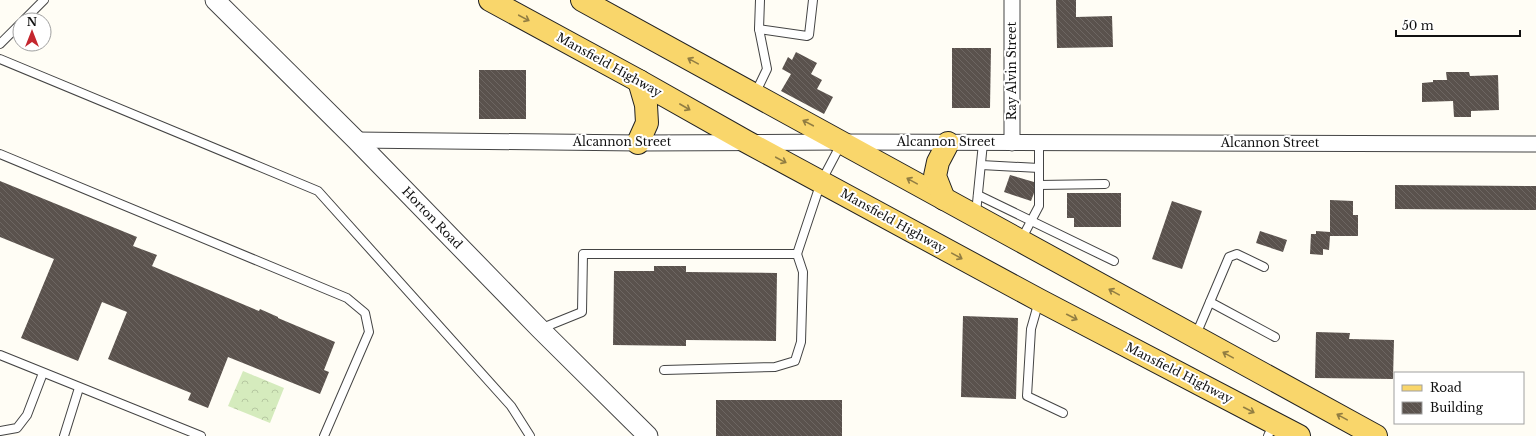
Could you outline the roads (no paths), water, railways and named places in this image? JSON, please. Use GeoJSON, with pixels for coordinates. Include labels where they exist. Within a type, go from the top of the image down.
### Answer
{"type":"FeatureCollection","features":[{"type":"Feature","properties":{"kind":"main road","name":"Mansfield Highway"},"geometry":{"type":"LineString","coordinates":[[490,0],[747,142],[1039,300],[1271,429],[1299,436]]}},
{"type":"Feature","properties":{"kind":"main road"},"geometry":{"type":"LineString","coordinates":[[584,0],[944,199],[976,206],[1021,241],[1376,436]]}},
{"type":"Feature","properties":{"kind":"main road"},"geometry":{"type":"LineString","coordinates":[[638,143],[647,123],[646,104],[639,81]]}},
{"type":"Feature","properties":{"kind":"main road"},"geometry":{"type":"LineString","coordinates":[[944,199],[936,176],[938,162],[948,143]]}},
{"type":"Feature","properties":{"kind":"street","name":"Horton Road"},"geometry":{"type":"LineString","coordinates":[[215,0],[356,140],[540,330],[648,436]]}},
{"type":"Feature","properties":{"kind":"street","name":"Ray Alvin Street"},"geometry":{"type":"LineString","coordinates":[[1012,0],[1012,143]]}},
{"type":"Feature","properties":{"kind":"street","name":"Alcannon Street"},"geometry":{"type":"LineString","coordinates":[[356,140],[638,143],[842,142],[1536,144]]}},
{"type":"Feature","properties":{"kind":"lane"},"geometry":{"type":"LineString","coordinates":[[32,12],[44,0]]}},
{"type":"Feature","properties":{"kind":"lane"},"geometry":{"type":"LineString","coordinates":[[755,95],[767,69],[759,29],[760,0]]}},
{"type":"Feature","properties":{"kind":"lane"},"geometry":{"type":"LineString","coordinates":[[759,29],[807,36],[809,35],[813,0]]}},
{"type":"Feature","properties":{"kind":"lane"},"geometry":{"type":"LineString","coordinates":[[0,44],[12,32]]}},
{"type":"Feature","properties":{"kind":"lane"},"geometry":{"type":"LineString","coordinates":[[0,59],[318,191],[511,406],[530,436]]}},
{"type":"Feature","properties":{"kind":"lane"},"geometry":{"type":"LineString","coordinates":[[664,370],[775,367],[795,361],[801,342],[803,280],[803,272],[797,254],[821,182],[842,142]]}},
{"type":"Feature","properties":{"kind":"lane"},"geometry":{"type":"LineString","coordinates":[[983,143],[976,206],[1031,220],[1114,261]]}},
{"type":"Feature","properties":{"kind":"lane"},"geometry":{"type":"LineString","coordinates":[[1021,241],[1039,206],[1039,143]]}},
{"type":"Feature","properties":{"kind":"lane"},"geometry":{"type":"LineString","coordinates":[[0,154],[347,298],[365,313],[369,332],[324,436]]}},
{"type":"Feature","properties":{"kind":"lane"},"geometry":{"type":"LineString","coordinates":[[981,165],[1039,168]]}},
{"type":"Feature","properties":{"kind":"lane"},"geometry":{"type":"LineString","coordinates":[[1039,185],[1105,184]]}},
{"type":"Feature","properties":{"kind":"lane"},"geometry":{"type":"LineString","coordinates":[[540,330],[582,312],[583,254],[797,254]]}},
{"type":"Feature","properties":{"kind":"lane"},"geometry":{"type":"LineString","coordinates":[[1195,337],[1229,257],[1237,254],[1264,267]]}},
{"type":"Feature","properties":{"kind":"lane"},"geometry":{"type":"LineString","coordinates":[[1039,300],[1031,329],[1026,396],[1063,413]]}},
{"type":"Feature","properties":{"kind":"lane"},"geometry":{"type":"LineString","coordinates":[[1210,302],[1275,337]]}},
{"type":"Feature","properties":{"kind":"lane"},"geometry":{"type":"LineString","coordinates":[[0,355],[201,436]]}},
{"type":"Feature","properties":{"kind":"lane"},"geometry":{"type":"LineString","coordinates":[[0,431],[17,428],[27,416],[43,373]]}},
{"type":"Feature","properties":{"kind":"lane"},"geometry":{"type":"LineString","coordinates":[[64,436],[79,388]]}}]}
